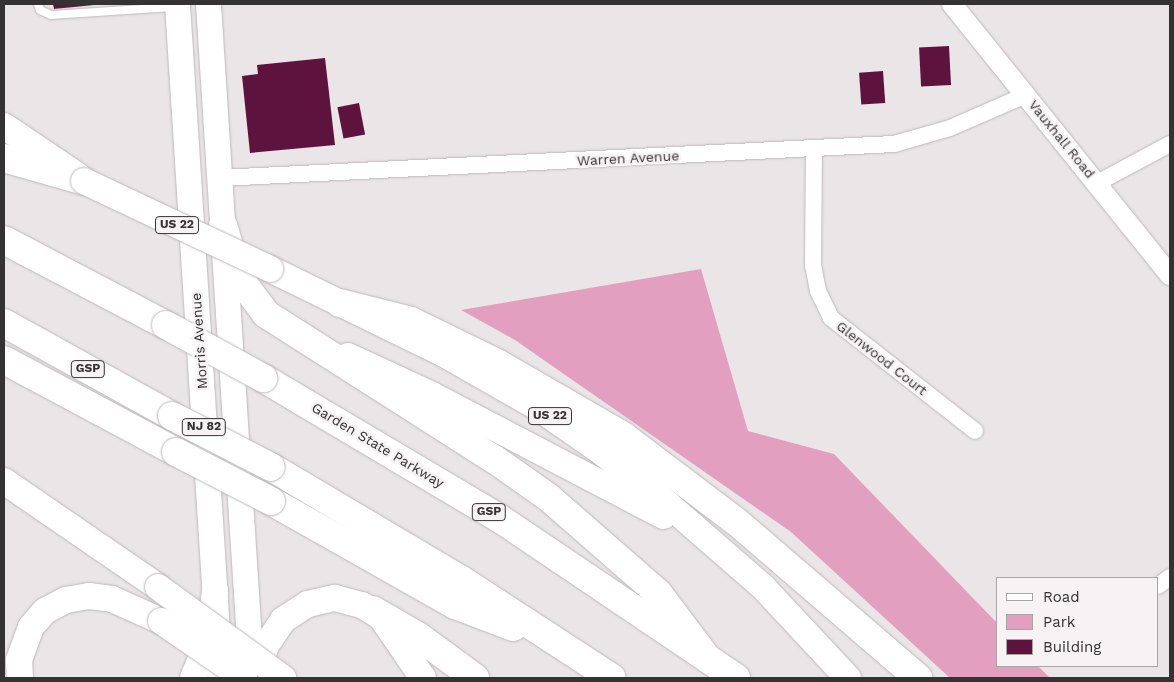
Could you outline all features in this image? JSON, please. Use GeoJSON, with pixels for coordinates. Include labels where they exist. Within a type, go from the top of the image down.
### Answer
{"type":"FeatureCollection","features":[{"type":"Feature","properties":{"kind":"highway"},"geometry":{"type":"LineString","coordinates":[[4,126],[84,181]]}},
{"type":"Feature","properties":{"kind":"highway","name":"US 22"},"geometry":{"type":"LineString","coordinates":[[4,142],[444,354],[561,423],[628,471],[737,564],[801,625],[848,678]]}},
{"type":"Feature","properties":{"kind":"highway"},"geometry":{"type":"LineString","coordinates":[[4,158],[84,181]]}},
{"type":"Feature","properties":{"kind":"highway"},"geometry":{"type":"LineString","coordinates":[[223,225],[233,262],[244,287],[266,314],[488,455],[548,497],[658,593],[707,658]]}},
{"type":"Feature","properties":{"kind":"highway","name":"Garden State Parkway"},"geometry":{"type":"LineString","coordinates":[[4,240],[263,378],[499,518],[736,678]]}},
{"type":"Feature","properties":{"kind":"highway"},"geometry":{"type":"LineString","coordinates":[[340,303],[411,321],[560,398],[623,436],[738,522],[918,678]]}},
{"type":"Feature","properties":{"kind":"highway","name":"GSP"},"geometry":{"type":"LineString","coordinates":[[4,323],[172,416],[271,468],[460,579],[612,678]]}},
{"type":"Feature","properties":{"kind":"highway"},"geometry":{"type":"LineString","coordinates":[[286,328],[416,387],[612,487],[737,564]]}},
{"type":"Feature","properties":{"kind":"highway"},"geometry":{"type":"LineString","coordinates":[[4,360],[271,501],[455,605],[562,644]]}},
{"type":"Feature","properties":{"kind":"highway"},"geometry":{"type":"LineString","coordinates":[[4,482],[158,587],[282,678]]}},
{"type":"Feature","properties":{"kind":"highway"},"geometry":{"type":"LineString","coordinates":[[193,678],[209,639],[215,590]]}},
{"type":"Feature","properties":{"kind":"highway"},"geometry":{"type":"LineString","coordinates":[[20,678],[22,648],[38,619],[66,600],[101,596],[136,608],[161,621],[244,678]]}},
{"type":"Feature","properties":{"kind":"highway"},"geometry":{"type":"LineString","coordinates":[[258,678],[270,636],[283,620],[299,608],[317,600],[335,598],[373,610],[418,636],[475,678]]}},
{"type":"Feature","properties":{"kind":"highway"},"geometry":{"type":"LineString","coordinates":[[373,610],[396,633],[423,678]]}},
{"type":"Feature","properties":{"kind":"main road","name":"NJ 82"},"geometry":{"type":"LineString","coordinates":[[208,4],[251,678]]}},
{"type":"Feature","properties":{"kind":"main road","name":"Morris Avenue"},"geometry":{"type":"LineString","coordinates":[[177,5],[220,678]]}},
{"type":"Feature","properties":{"kind":"street","name":"Vauxhall Road"},"geometry":{"type":"LineString","coordinates":[[952,4],[1170,275]]}},
{"type":"Feature","properties":{"kind":"street","name":"Warren Avenue"},"geometry":{"type":"LineString","coordinates":[[220,178],[814,148],[918,139],[1026,95]]}},
{"type":"Feature","properties":{"kind":"street"},"geometry":{"type":"LineString","coordinates":[[1097,184],[1170,144]]}},
{"type":"Feature","properties":{"kind":"street","name":"Glenwood Court"},"geometry":{"type":"LineString","coordinates":[[814,148],[813,265],[818,291],[831,318],[975,431]]}},
{"type":"Feature","properties":{"kind":"street"},"geometry":{"type":"LineString","coordinates":[[1159,585],[1170,577]]}},
{"type":"Feature","properties":{"kind":"lane"},"geometry":{"type":"LineString","coordinates":[[38,4],[40,10],[51,15],[177,5]]}},
{"type":"Feature","properties":{"kind":"green space"},"geometry":{"type":"Polygon","coordinates":[[[701,269],[748,431],[834,454],[996,622],[996,667],[1039,667],[1050,678],[950,678],[791,532],[515,340],[461,310],[701,269]]]}},
{"type":"Feature","properties":{"kind":"building"},"geometry":{"type":"Polygon","coordinates":[[[53,4],[94,4],[94,5],[54,9],[53,4]]]}},
{"type":"Feature","properties":{"kind":"building"},"geometry":{"type":"Polygon","coordinates":[[[949,46],[951,85],[921,87],[919,48],[949,46]]]}},
{"type":"Feature","properties":{"kind":"building"},"geometry":{"type":"Polygon","coordinates":[[[325,58],[335,145],[250,153],[242,76],[258,74],[257,65],[325,58]]]}},
{"type":"Feature","properties":{"kind":"building"},"geometry":{"type":"Polygon","coordinates":[[[883,71],[885,103],[861,105],[859,73],[883,71]]]}},
{"type":"Feature","properties":{"kind":"building"},"geometry":{"type":"Polygon","coordinates":[[[359,103],[365,134],[344,139],[337,107],[359,103]]]}}]}
